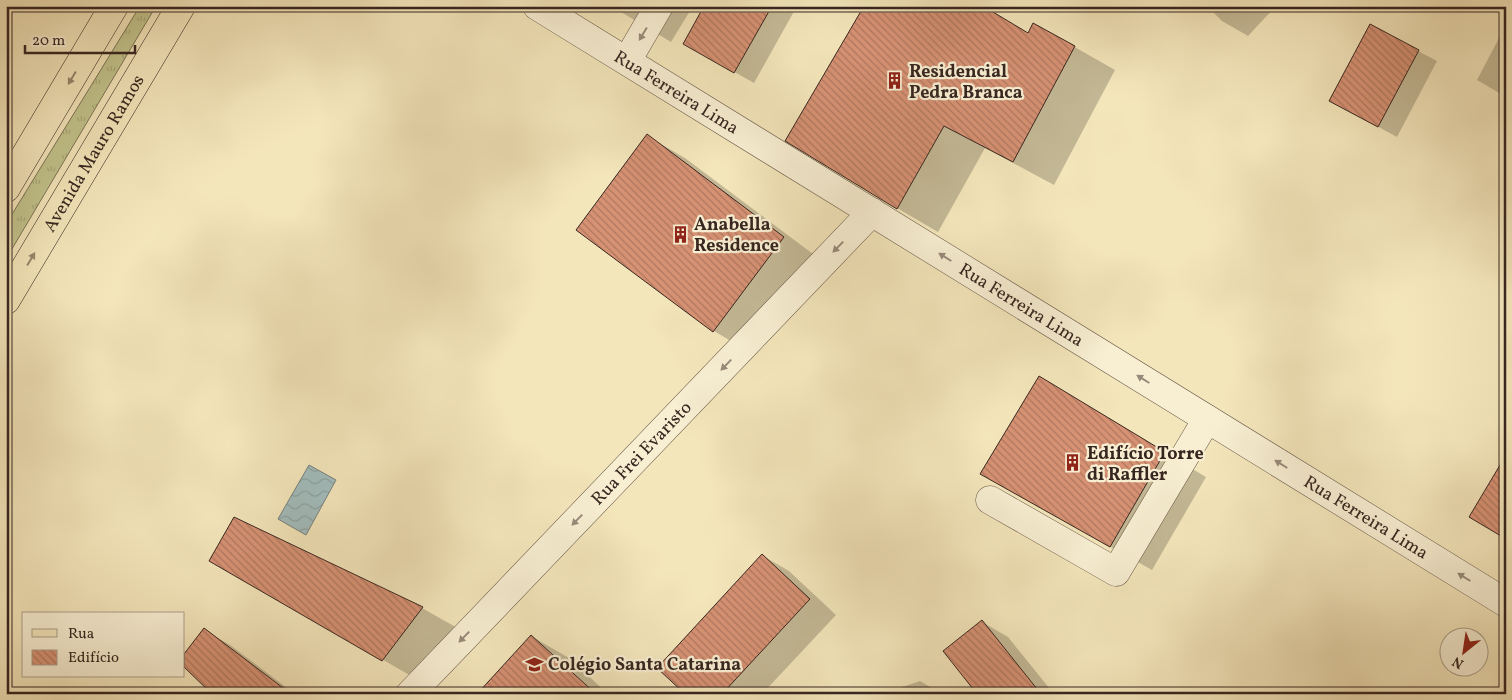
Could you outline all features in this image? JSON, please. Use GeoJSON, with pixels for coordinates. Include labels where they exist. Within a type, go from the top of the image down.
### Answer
{"type":"FeatureCollection","features":[{"type":"Feature","properties":{"kind":"main road"},"geometry":{"type":"LineString","coordinates":[[6,188],[114,6]]}},
{"type":"Feature","properties":{"kind":"main road","name":"Avenida Mauro Ramos"},"geometry":{"type":"LineString","coordinates":[[6,300],[181,6]]}},
{"type":"Feature","properties":{"kind":"street","name":"Rua Ferreira Lima"},"geometry":{"type":"LineString","coordinates":[[537,6],[1506,603]]}},
{"type":"Feature","properties":{"kind":"street"},"geometry":{"type":"LineString","coordinates":[[627,61],[659,6]]}},
{"type":"Feature","properties":{"kind":"street","name":"Rua Frei Evaristo"},"geometry":{"type":"LineString","coordinates":[[410,694],[872,212]]}},
{"type":"Feature","properties":{"kind":"street"},"geometry":{"type":"LineString","coordinates":[[990,500],[1116,572],[1207,419]]}},
{"type":"Feature","properties":{"kind":"green space"},"geometry":{"type":"Polygon","coordinates":[[[140,6],[156,6],[6,259],[6,224],[140,6]]]}},
{"type":"Feature","properties":{"kind":"water"},"geometry":{"type":"Polygon","coordinates":[[[309,465],[336,480],[306,535],[278,519],[309,465]]]}},
{"type":"Feature","properties":{"kind":"building"},"geometry":{"type":"Polygon","coordinates":[[[704,6],[772,6],[734,73],[683,44],[704,6]]]}},
{"type":"Feature","properties":{"kind":"building","name":"Residencial Pedra Branca"},"geometry":{"type":"Polygon","coordinates":[[[864,6],[983,6],[1028,33],[1033,23],[1075,46],[1013,162],[944,126],[897,209],[785,141],[864,6]]]}},
{"type":"Feature","properties":{"kind":"building"},"geometry":{"type":"Polygon","coordinates":[[[1370,24],[1419,50],[1378,127],[1329,101],[1370,24]]]}},
{"type":"Feature","properties":{"kind":"building","name":"Anabella Residence"},"geometry":{"type":"Polygon","coordinates":[[[647,134],[784,237],[713,332],[576,230],[647,134]]]}},
{"type":"Feature","properties":{"kind":"building","name":"Edifício Torre di Raffler"},"geometry":{"type":"Polygon","coordinates":[[[1039,376],[1165,452],[1110,547],[980,474],[1039,376]]]}},
{"type":"Feature","properties":{"kind":"building"},"geometry":{"type":"Polygon","coordinates":[[[1506,455],[1506,539],[1469,517],[1506,455]]]}},
{"type":"Feature","properties":{"kind":"building"},"geometry":{"type":"Polygon","coordinates":[[[234,517],[423,607],[382,661],[209,561],[234,517]]]}},
{"type":"Feature","properties":{"kind":"building"},"geometry":{"type":"Polygon","coordinates":[[[762,554],[810,599],[722,694],[685,694],[657,668],[762,554]]]}},
{"type":"Feature","properties":{"kind":"building"},"geometry":{"type":"Polygon","coordinates":[[[982,620],[1041,694],[977,694],[943,651],[982,620]]]}},
{"type":"Feature","properties":{"kind":"building"},"geometry":{"type":"Polygon","coordinates":[[[204,628],[291,694],[212,694],[185,668],[185,653],[204,628]]]}},
{"type":"Feature","properties":{"kind":"building","name":"Colégio Santa Catarina"},"geometry":{"type":"Polygon","coordinates":[[[531,635],[596,694],[477,694],[531,635]]]}},
{"type":"Feature","properties":{"kind":"place","name":"Residencial Pedra Branca"},"geometry":{"type":"Point","coordinates":[895,81]}},
{"type":"Feature","properties":{"kind":"place","name":"Anabella Residence"},"geometry":{"type":"Point","coordinates":[680,234]}},
{"type":"Feature","properties":{"kind":"place","name":"Edifício Torre di Raffler"},"geometry":{"type":"Point","coordinates":[1073,463]}},
{"type":"Feature","properties":{"kind":"place","name":"Colégio Santa Catarina"},"geometry":{"type":"Point","coordinates":[534,664]}}]}
